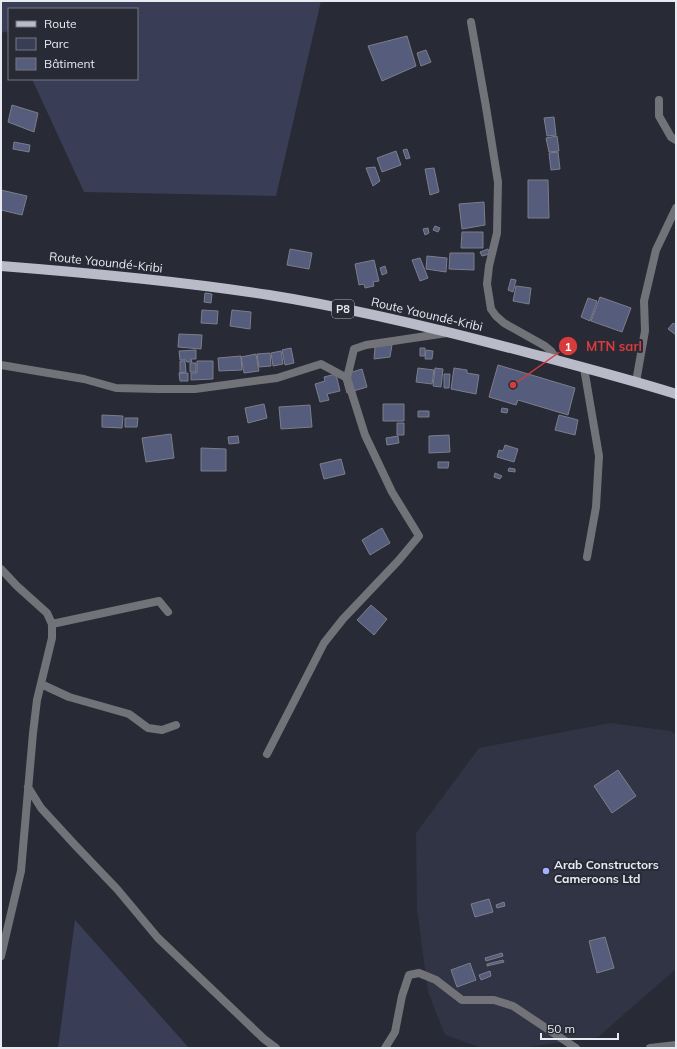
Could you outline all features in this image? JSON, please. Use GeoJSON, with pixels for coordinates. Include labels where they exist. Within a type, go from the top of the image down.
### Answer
{"type":"FeatureCollection","features":[{"type":"Feature","properties":{"kind":"main road","name":"Route Yaoundé-Kribi"},"geometry":{"type":"LineString","coordinates":[[1,266],[70,271],[184,283],[270,296],[398,320],[451,332],[557,360],[676,394]]}},
{"type":"Feature","properties":{"kind":"street"},"geometry":{"type":"LineString","coordinates":[[471,22],[498,182],[497,233],[489,266],[487,284],[491,309],[504,323],[545,346],[551,351],[557,360]]}},
{"type":"Feature","properties":{"kind":"street"},"geometry":{"type":"LineString","coordinates":[[658,100],[659,116],[671,137],[676,140]]}},
{"type":"Feature","properties":{"kind":"street"},"geometry":{"type":"LineString","coordinates":[[636,382],[645,331],[644,301],[656,250],[676,208]]}},
{"type":"Feature","properties":{"kind":"street"},"geometry":{"type":"LineString","coordinates":[[267,754],[324,643],[343,619],[403,556],[419,536],[392,492],[365,435],[347,378],[354,349],[366,345],[451,332]]}},
{"type":"Feature","properties":{"kind":"street"},"geometry":{"type":"LineString","coordinates":[[1,365],[84,379],[116,388],[196,389],[277,378],[321,364],[347,378]]}},
{"type":"Feature","properties":{"kind":"street"},"geometry":{"type":"LineString","coordinates":[[584,368],[600,456],[596,508],[586,557]]}},
{"type":"Feature","properties":{"kind":"street"},"geometry":{"type":"LineString","coordinates":[[1,569],[17,586],[47,613],[52,624],[52,638],[37,700],[21,871],[3,937],[1,956]]}},
{"type":"Feature","properties":{"kind":"street"},"geometry":{"type":"LineString","coordinates":[[52,624],[159,600],[168,612]]}},
{"type":"Feature","properties":{"kind":"street"},"geometry":{"type":"LineString","coordinates":[[41,684],[69,698],[129,714],[148,728],[162,730],[176,725]]}},
{"type":"Feature","properties":{"kind":"street"},"geometry":{"type":"LineString","coordinates":[[28,787],[41,808],[74,845],[117,889],[158,938],[276,1048]]}},
{"type":"Feature","properties":{"kind":"street"},"geometry":{"type":"LineString","coordinates":[[385,1048],[395,1032],[402,996],[409,975],[419,973],[436,980],[462,1000],[494,1000],[512,1006],[576,1048]]}},
{"type":"Feature","properties":{"kind":"street"},"geometry":{"type":"LineString","coordinates":[[650,1048],[676,1045]]}},
{"type":"Feature","properties":{"kind":"shaded area","name":"Arab Constructors Cameroons Ltd"},"geometry":{"type":"Polygon","coordinates":[[[610,723],[671,731],[676,734],[676,969],[598,1037],[522,1048],[482,1048],[445,1035],[428,992],[417,909],[416,833],[479,748],[610,723]]]}},
{"type":"Feature","properties":{"kind":"green space"},"geometry":{"type":"Polygon","coordinates":[[[1,1],[321,1],[276,196],[84,192],[32,80],[138,80],[138,8],[8,8],[8,31],[1,33],[1,1]]]}},
{"type":"Feature","properties":{"kind":"green space"},"geometry":{"type":"Polygon","coordinates":[[[75,920],[189,1048],[58,1048],[75,920]]]}},
{"type":"Feature","properties":{"kind":"building"},"geometry":{"type":"Polygon","coordinates":[[[407,36],[416,66],[382,81],[368,46],[407,36]]]}},
{"type":"Feature","properties":{"kind":"building"},"geometry":{"type":"Polygon","coordinates":[[[426,50],[431,62],[421,66],[417,53],[426,50]]]}},
{"type":"Feature","properties":{"kind":"building"},"geometry":{"type":"Polygon","coordinates":[[[12,105],[38,113],[34,132],[8,122],[12,105]]]}},
{"type":"Feature","properties":{"kind":"building"},"geometry":{"type":"Polygon","coordinates":[[[554,117],[556,135],[547,136],[544,118],[554,117]]]}},
{"type":"Feature","properties":{"kind":"building"},"geometry":{"type":"Polygon","coordinates":[[[557,136],[559,151],[549,152],[546,138],[557,136]]]}},
{"type":"Feature","properties":{"kind":"building"},"geometry":{"type":"Polygon","coordinates":[[[14,142],[30,145],[29,152],[13,149],[14,142]]]}},
{"type":"Feature","properties":{"kind":"building"},"geometry":{"type":"Polygon","coordinates":[[[407,149],[410,158],[406,159],[403,150],[407,149]]]}},
{"type":"Feature","properties":{"kind":"building"},"geometry":{"type":"Polygon","coordinates":[[[396,151],[401,165],[382,172],[377,158],[396,151]]]}},
{"type":"Feature","properties":{"kind":"building"},"geometry":{"type":"Polygon","coordinates":[[[558,152],[560,169],[551,170],[549,153],[558,152]]]}},
{"type":"Feature","properties":{"kind":"building"},"geometry":{"type":"Polygon","coordinates":[[[375,167],[380,181],[373,186],[366,168],[375,167]]]}},
{"type":"Feature","properties":{"kind":"building"},"geometry":{"type":"Polygon","coordinates":[[[434,168],[439,192],[430,195],[425,169],[434,168]]]}},
{"type":"Feature","properties":{"kind":"building"},"geometry":{"type":"Polygon","coordinates":[[[528,180],[548,180],[549,218],[528,218],[528,180]]]}},
{"type":"Feature","properties":{"kind":"building"},"geometry":{"type":"Polygon","coordinates":[[[1,190],[27,196],[22,215],[1,210],[1,190]]]}},
{"type":"Feature","properties":{"kind":"building"},"geometry":{"type":"Polygon","coordinates":[[[484,202],[485,225],[462,229],[459,204],[484,202]]]}},
{"type":"Feature","properties":{"kind":"building"},"geometry":{"type":"Polygon","coordinates":[[[435,226],[440,228],[438,232],[433,230],[435,226]]]}},
{"type":"Feature","properties":{"kind":"building"},"geometry":{"type":"Polygon","coordinates":[[[428,228],[429,233],[425,235],[423,229],[428,228]]]}},
{"type":"Feature","properties":{"kind":"building"},"geometry":{"type":"Polygon","coordinates":[[[462,232],[483,232],[483,248],[461,248],[462,232]]]}},
{"type":"Feature","properties":{"kind":"building"},"geometry":{"type":"Polygon","coordinates":[[[290,249],[312,253],[309,269],[287,265],[290,249]]]}},
{"type":"Feature","properties":{"kind":"building"},"geometry":{"type":"Polygon","coordinates":[[[488,249],[490,254],[482,256],[480,252],[488,249]]]}},
{"type":"Feature","properties":{"kind":"building"},"geometry":{"type":"Polygon","coordinates":[[[450,253],[474,253],[474,270],[449,269],[450,253]]]}},
{"type":"Feature","properties":{"kind":"building"},"geometry":{"type":"Polygon","coordinates":[[[427,256],[447,258],[446,272],[426,269],[427,256]]]}},
{"type":"Feature","properties":{"kind":"building"},"geometry":{"type":"Polygon","coordinates":[[[420,258],[428,278],[420,281],[412,260],[420,258]]]}},
{"type":"Feature","properties":{"kind":"building"},"geometry":{"type":"Polygon","coordinates":[[[374,260],[379,281],[373,282],[374,286],[365,288],[364,284],[359,285],[355,264],[374,260]]]}},
{"type":"Feature","properties":{"kind":"building"},"geometry":{"type":"Polygon","coordinates":[[[385,266],[387,273],[382,275],[380,268],[385,266]]]}},
{"type":"Feature","properties":{"kind":"building"},"geometry":{"type":"Polygon","coordinates":[[[511,279],[516,280],[513,292],[508,290],[511,279]]]}},
{"type":"Feature","properties":{"kind":"building"},"geometry":{"type":"Polygon","coordinates":[[[516,286],[531,288],[529,304],[513,301],[516,286]]]}},
{"type":"Feature","properties":{"kind":"building"},"geometry":{"type":"Polygon","coordinates":[[[205,293],[212,294],[211,303],[204,302],[205,293]]]}},
{"type":"Feature","properties":{"kind":"building"},"geometry":{"type":"Polygon","coordinates":[[[600,297],[631,308],[622,332],[591,321],[600,297]]]}},
{"type":"Feature","properties":{"kind":"building"},"geometry":{"type":"Polygon","coordinates":[[[588,298],[597,301],[590,321],[581,317],[588,298]]]}},
{"type":"Feature","properties":{"kind":"building"},"geometry":{"type":"Polygon","coordinates":[[[202,310],[218,311],[217,324],[201,323],[202,310]]]}},
{"type":"Feature","properties":{"kind":"building"},"geometry":{"type":"Polygon","coordinates":[[[232,310],[251,312],[250,329],[230,326],[232,310]]]}},
{"type":"Feature","properties":{"kind":"building"},"geometry":{"type":"Polygon","coordinates":[[[673,323],[676,325],[676,335],[668,329],[673,323]]]}},
{"type":"Feature","properties":{"kind":"building"},"geometry":{"type":"Polygon","coordinates":[[[179,334],[202,335],[201,349],[178,347],[179,334]]]}},
{"type":"Feature","properties":{"kind":"building"},"geometry":{"type":"Polygon","coordinates":[[[392,345],[390,357],[374,359],[375,347],[392,345]]]}},
{"type":"Feature","properties":{"kind":"building"},"geometry":{"type":"Polygon","coordinates":[[[291,348],[294,363],[285,365],[282,350],[291,348]]]}},
{"type":"Feature","properties":{"kind":"building"},"geometry":{"type":"Polygon","coordinates":[[[420,348],[425,348],[425,356],[420,356],[420,348]]]}},
{"type":"Feature","properties":{"kind":"building"},"geometry":{"type":"Polygon","coordinates":[[[196,350],[196,359],[191,359],[192,362],[180,360],[179,351],[196,350]]]}},
{"type":"Feature","properties":{"kind":"building"},"geometry":{"type":"Polygon","coordinates":[[[426,350],[433,351],[432,359],[425,359],[426,350]]]}},
{"type":"Feature","properties":{"kind":"building"},"geometry":{"type":"Polygon","coordinates":[[[281,351],[283,364],[273,366],[271,353],[281,351]]]}},
{"type":"Feature","properties":{"kind":"building"},"geometry":{"type":"Polygon","coordinates":[[[270,353],[271,366],[259,367],[257,354],[270,353]]]}},
{"type":"Feature","properties":{"kind":"building"},"geometry":{"type":"Polygon","coordinates":[[[256,354],[259,371],[244,373],[241,357],[256,354]]]}},
{"type":"Feature","properties":{"kind":"building"},"geometry":{"type":"Polygon","coordinates":[[[241,356],[242,370],[219,371],[218,358],[241,356]]]}},
{"type":"Feature","properties":{"kind":"building"},"geometry":{"type":"Polygon","coordinates":[[[180,361],[185,361],[186,372],[180,373],[180,361]]]}},
{"type":"Feature","properties":{"kind":"building"},"geometry":{"type":"Polygon","coordinates":[[[197,361],[213,361],[213,379],[191,380],[191,373],[197,373],[197,361]]]}},
{"type":"Feature","properties":{"kind":"building"},"geometry":{"type":"Polygon","coordinates":[[[190,363],[196,363],[196,372],[190,372],[190,363]]]}},
{"type":"Feature","properties":{"kind":"building"},"geometry":{"type":"Polygon","coordinates":[[[498,365],[575,388],[568,415],[518,400],[516,405],[489,397],[498,365]]]}},
{"type":"Feature","properties":{"kind":"building"},"geometry":{"type":"Polygon","coordinates":[[[418,368],[434,370],[432,384],[416,382],[418,368]]]}},
{"type":"Feature","properties":{"kind":"building"},"geometry":{"type":"Polygon","coordinates":[[[435,368],[443,369],[441,387],[433,386],[435,368]]]}},
{"type":"Feature","properties":{"kind":"building"},"geometry":{"type":"Polygon","coordinates":[[[454,368],[467,370],[467,373],[479,375],[476,394],[451,389],[454,368]]]}},
{"type":"Feature","properties":{"kind":"building"},"geometry":{"type":"Polygon","coordinates":[[[362,369],[367,387],[347,393],[342,375],[362,369]]]}},
{"type":"Feature","properties":{"kind":"building"},"geometry":{"type":"Polygon","coordinates":[[[179,373],[188,373],[188,381],[180,381],[179,373]]]}},
{"type":"Feature","properties":{"kind":"building"},"geometry":{"type":"Polygon","coordinates":[[[336,374],[340,391],[327,394],[329,400],[320,402],[315,384],[325,381],[324,377],[336,374]]]}},
{"type":"Feature","properties":{"kind":"building"},"geometry":{"type":"Polygon","coordinates":[[[444,374],[450,374],[449,388],[444,388],[444,374]]]}},
{"type":"Feature","properties":{"kind":"building"},"geometry":{"type":"Polygon","coordinates":[[[264,404],[267,418],[248,423],[245,408],[264,404]]]}},
{"type":"Feature","properties":{"kind":"building"},"geometry":{"type":"Polygon","coordinates":[[[383,404],[404,404],[404,421],[383,421],[383,404]]]}},
{"type":"Feature","properties":{"kind":"building"},"geometry":{"type":"Polygon","coordinates":[[[310,405],[312,427],[281,429],[279,407],[310,405]]]}},
{"type":"Feature","properties":{"kind":"building"},"geometry":{"type":"Polygon","coordinates":[[[502,408],[508,409],[507,413],[501,412],[502,408]]]}},
{"type":"Feature","properties":{"kind":"building"},"geometry":{"type":"Polygon","coordinates":[[[418,411],[429,411],[429,417],[418,417],[418,411]]]}},
{"type":"Feature","properties":{"kind":"building"},"geometry":{"type":"Polygon","coordinates":[[[102,415],[123,416],[122,428],[102,427],[102,415]]]}},
{"type":"Feature","properties":{"kind":"building"},"geometry":{"type":"Polygon","coordinates":[[[559,415],[578,420],[575,435],[555,430],[559,415]]]}},
{"type":"Feature","properties":{"kind":"building"},"geometry":{"type":"Polygon","coordinates":[[[125,418],[138,418],[137,427],[125,427],[125,418]]]}},
{"type":"Feature","properties":{"kind":"building"},"geometry":{"type":"Polygon","coordinates":[[[397,423],[404,423],[404,435],[397,435],[397,423]]]}},
{"type":"Feature","properties":{"kind":"building"},"geometry":{"type":"Polygon","coordinates":[[[171,434],[174,458],[146,462],[142,438],[171,434]]]}},
{"type":"Feature","properties":{"kind":"building"},"geometry":{"type":"Polygon","coordinates":[[[449,435],[450,452],[429,453],[429,436],[449,435]]]}},
{"type":"Feature","properties":{"kind":"building"},"geometry":{"type":"Polygon","coordinates":[[[238,436],[239,443],[229,444],[228,437],[238,436]]]}},
{"type":"Feature","properties":{"kind":"building"},"geometry":{"type":"Polygon","coordinates":[[[398,436],[399,443],[387,445],[386,438],[398,436]]]}},
{"type":"Feature","properties":{"kind":"building"},"geometry":{"type":"Polygon","coordinates":[[[505,445],[518,449],[514,462],[497,457],[499,450],[503,451],[505,445]]]}},
{"type":"Feature","properties":{"kind":"building"},"geometry":{"type":"Polygon","coordinates":[[[201,448],[226,449],[226,471],[201,471],[201,448]]]}},
{"type":"Feature","properties":{"kind":"building"},"geometry":{"type":"Polygon","coordinates":[[[341,459],[345,474],[324,479],[320,464],[341,459]]]}},
{"type":"Feature","properties":{"kind":"building"},"geometry":{"type":"Polygon","coordinates":[[[438,462],[449,462],[448,468],[438,468],[438,462]]]}},
{"type":"Feature","properties":{"kind":"building"},"geometry":{"type":"Polygon","coordinates":[[[509,468],[515,469],[515,472],[508,471],[509,468]]]}},
{"type":"Feature","properties":{"kind":"building"},"geometry":{"type":"Polygon","coordinates":[[[495,473],[502,476],[500,479],[494,477],[495,473]]]}},
{"type":"Feature","properties":{"kind":"building"},"geometry":{"type":"Polygon","coordinates":[[[382,528],[390,543],[370,555],[362,540],[382,528]]]}},
{"type":"Feature","properties":{"kind":"building"},"geometry":{"type":"Polygon","coordinates":[[[371,605],[387,619],[374,635],[357,620],[371,605]]]}},
{"type":"Feature","properties":{"kind":"building"},"geometry":{"type":"Polygon","coordinates":[[[618,770],[636,796],[612,813],[594,786],[618,770]]]}},
{"type":"Feature","properties":{"kind":"building"},"geometry":{"type":"Polygon","coordinates":[[[489,899],[493,912],[475,917],[471,904],[489,899]]]}},
{"type":"Feature","properties":{"kind":"building"},"geometry":{"type":"Polygon","coordinates":[[[504,902],[505,906],[497,908],[496,905],[504,902]]]}},
{"type":"Feature","properties":{"kind":"building"},"geometry":{"type":"Polygon","coordinates":[[[605,937],[614,968],[597,973],[589,941],[605,937]]]}},
{"type":"Feature","properties":{"kind":"building"},"geometry":{"type":"Polygon","coordinates":[[[502,953],[503,956],[486,961],[485,958],[502,953]]]}},
{"type":"Feature","properties":{"kind":"building"},"geometry":{"type":"Polygon","coordinates":[[[503,960],[504,962],[487,966],[487,964],[503,960]]]}},
{"type":"Feature","properties":{"kind":"building"},"geometry":{"type":"Polygon","coordinates":[[[470,963],[476,980],[457,987],[451,970],[470,963]]]}},
{"type":"Feature","properties":{"kind":"building"},"geometry":{"type":"Polygon","coordinates":[[[490,971],[491,976],[481,980],[479,975],[490,971]]]}},
{"type":"Feature","properties":{"kind":"place","name":"MTN sarl"},"geometry":{"type":"Point","coordinates":[513,385]}},
{"type":"Feature","properties":{"kind":"place","name":"Arab Constructors Cameroons Ltd"},"geometry":{"type":"Point","coordinates":[546,871]}}]}
